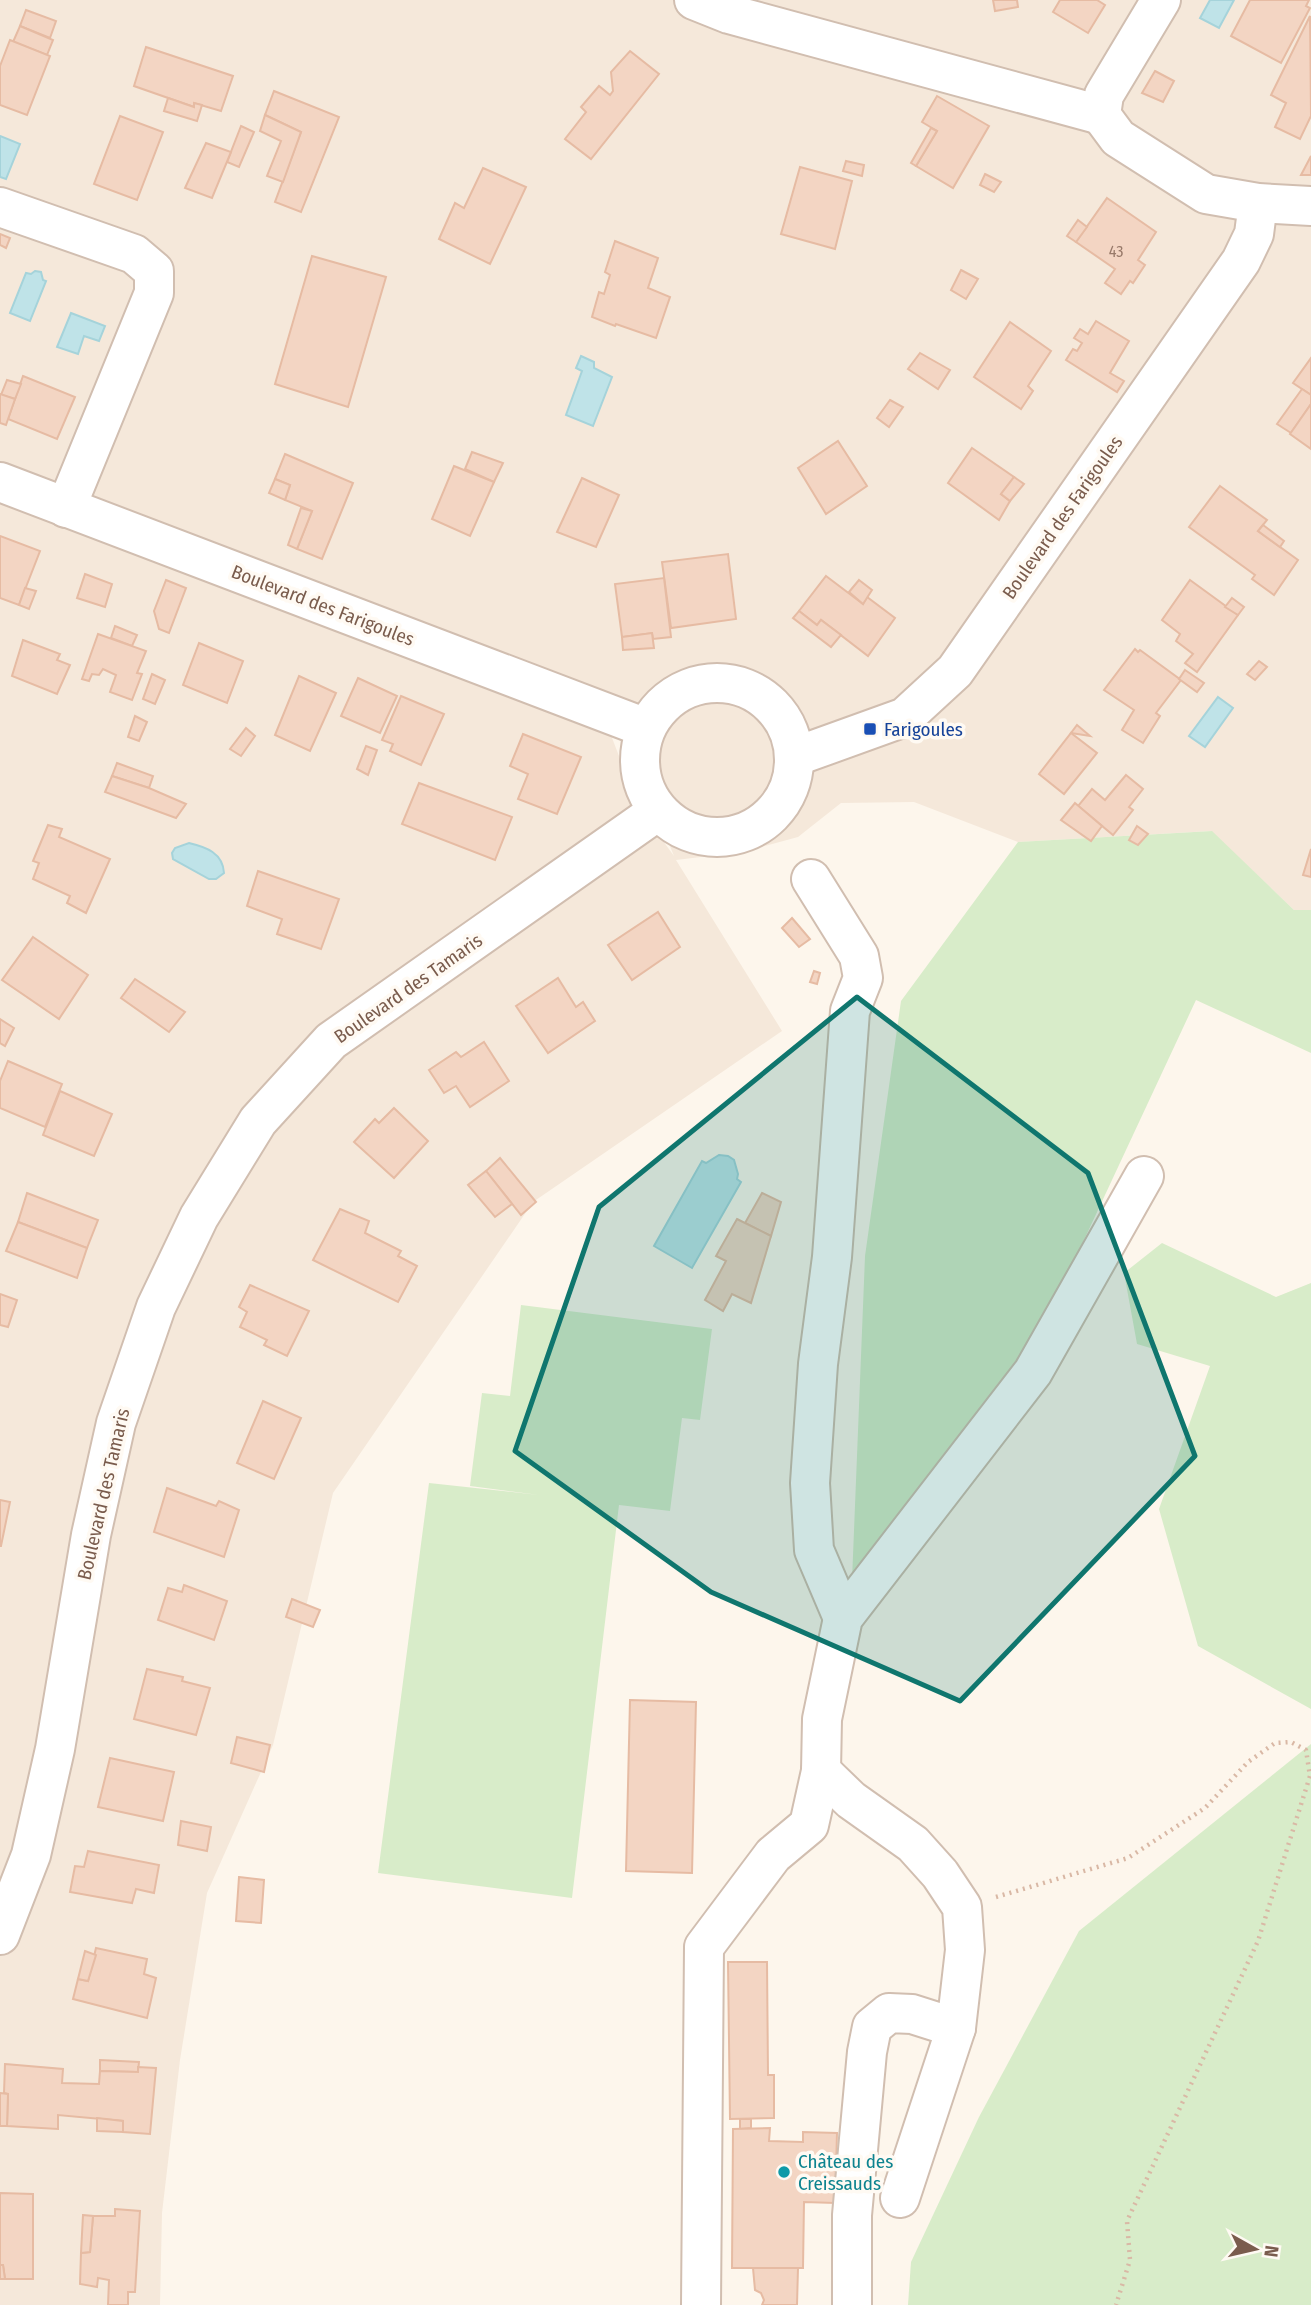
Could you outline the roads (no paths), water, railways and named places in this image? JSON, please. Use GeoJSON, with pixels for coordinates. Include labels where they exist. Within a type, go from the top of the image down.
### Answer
{"type":"FeatureCollection","features":[{"type":"Feature","properties":{"kind":"street"},"geometry":{"type":"LineString","coordinates":[[694,0],[729,14],[1101,115],[1118,138],[1206,194],[1258,203],[1311,206]]}},
{"type":"Feature","properties":{"kind":"street"},"geometry":{"type":"LineString","coordinates":[[1101,115],[1104,94],[1161,0]]}},
{"type":"Feature","properties":{"kind":"street","name":"Boulevard des Farigoules"},"geometry":{"type":"LineString","coordinates":[[794,757],[905,717],[955,671],[1241,261],[1254,234],[1258,203]]}},
{"type":"Feature","properties":{"kind":"street"},"geometry":{"type":"LineString","coordinates":[[0,207],[134,254],[154,271],[154,293],[66,508]]}},
{"type":"Feature","properties":{"kind":"street","name":"Boulevard des Farigoules"},"geometry":{"type":"LineString","coordinates":[[0,482],[646,728]]}},
{"type":"Feature","properties":{"kind":"street"},"geometry":{"type":"LineString","coordinates":[[730,683],[757,693],[780,716],[791,741],[794,757],[786,793],[771,816],[736,836],[700,835],[681,829],[658,811],[645,789],[640,753],[646,728],[662,706],[680,692],[696,685],[730,683]]}},
{"type":"Feature","properties":{"kind":"street","name":"Boulevard des Tamaris"},"geometry":{"type":"LineString","coordinates":[[0,1935],[31,1855],[55,1749],[89,1549],[116,1423],[156,1307],[199,1216],[258,1121],[331,1041],[658,811]]}},
{"type":"Feature","properties":{"kind":"street"},"geometry":{"type":"LineString","coordinates":[[811,879],[859,956],[863,978],[850,1011],[832,1257],[818,1364],[810,1483],[814,1550],[844,1618]]}},
{"type":"Feature","properties":{"kind":"street"},"geometry":{"type":"LineString","coordinates":[[701,2305],[704,1947],[773,1855],[809,1825],[821,1770],[822,1719],[844,1618],[1034,1372],[1144,1176]]}},
{"type":"Feature","properties":{"kind":"street"},"geometry":{"type":"LineString","coordinates":[[821,1770],[851,1800],[913,1844],[940,1874],[962,1908],[965,1950],[957,2028],[900,2198]]}},
{"type":"Feature","properties":{"kind":"street"},"geometry":{"type":"LineString","coordinates":[[852,2305],[852,2215],[867,2052],[872,2028],[889,2014],[912,2014],[957,2028]]}},
{"type":"Feature","properties":{"kind":"water"},"geometry":{"type":"Polygon","coordinates":[[[1210,0],[1234,0],[1219,28],[1200,18],[1210,0]]]}},
{"type":"Feature","properties":{"kind":"water"},"geometry":{"type":"Polygon","coordinates":[[[0,136],[20,144],[6,179],[0,177],[0,136]]]}},
{"type":"Feature","properties":{"kind":"water"},"geometry":{"type":"Polygon","coordinates":[[[41,272],[43,280],[46,281],[30,321],[10,313],[26,273],[41,272]]]}},
{"type":"Feature","properties":{"kind":"water"},"geometry":{"type":"Polygon","coordinates":[[[71,313],[105,326],[99,341],[84,336],[78,354],[57,347],[71,313]]]}},
{"type":"Feature","properties":{"kind":"water"},"geometry":{"type":"Polygon","coordinates":[[[581,356],[594,362],[594,368],[612,377],[593,426],[566,415],[582,371],[576,368],[581,356]]]}},
{"type":"Feature","properties":{"kind":"water"},"geometry":{"type":"Polygon","coordinates":[[[1218,697],[1233,708],[1205,747],[1189,736],[1218,697]]]}},
{"type":"Feature","properties":{"kind":"water"},"geometry":{"type":"Polygon","coordinates":[[[189,843],[207,849],[217,856],[224,873],[216,879],[209,879],[173,859],[175,848],[189,843]]]}},
{"type":"Feature","properties":{"kind":"water"},"geometry":{"type":"Polygon","coordinates":[[[719,1155],[734,1160],[737,1179],[741,1182],[692,1268],[654,1246],[702,1161],[706,1163],[719,1155]]]}},
{"type":"Feature","properties":{"kind":"place","name":"Farigoules"},"geometry":{"type":"Point","coordinates":[870,729]}},
{"type":"Feature","properties":{"kind":"place","name":"Château des Creissauds"},"geometry":{"type":"Point","coordinates":[784,2172]}}]}
